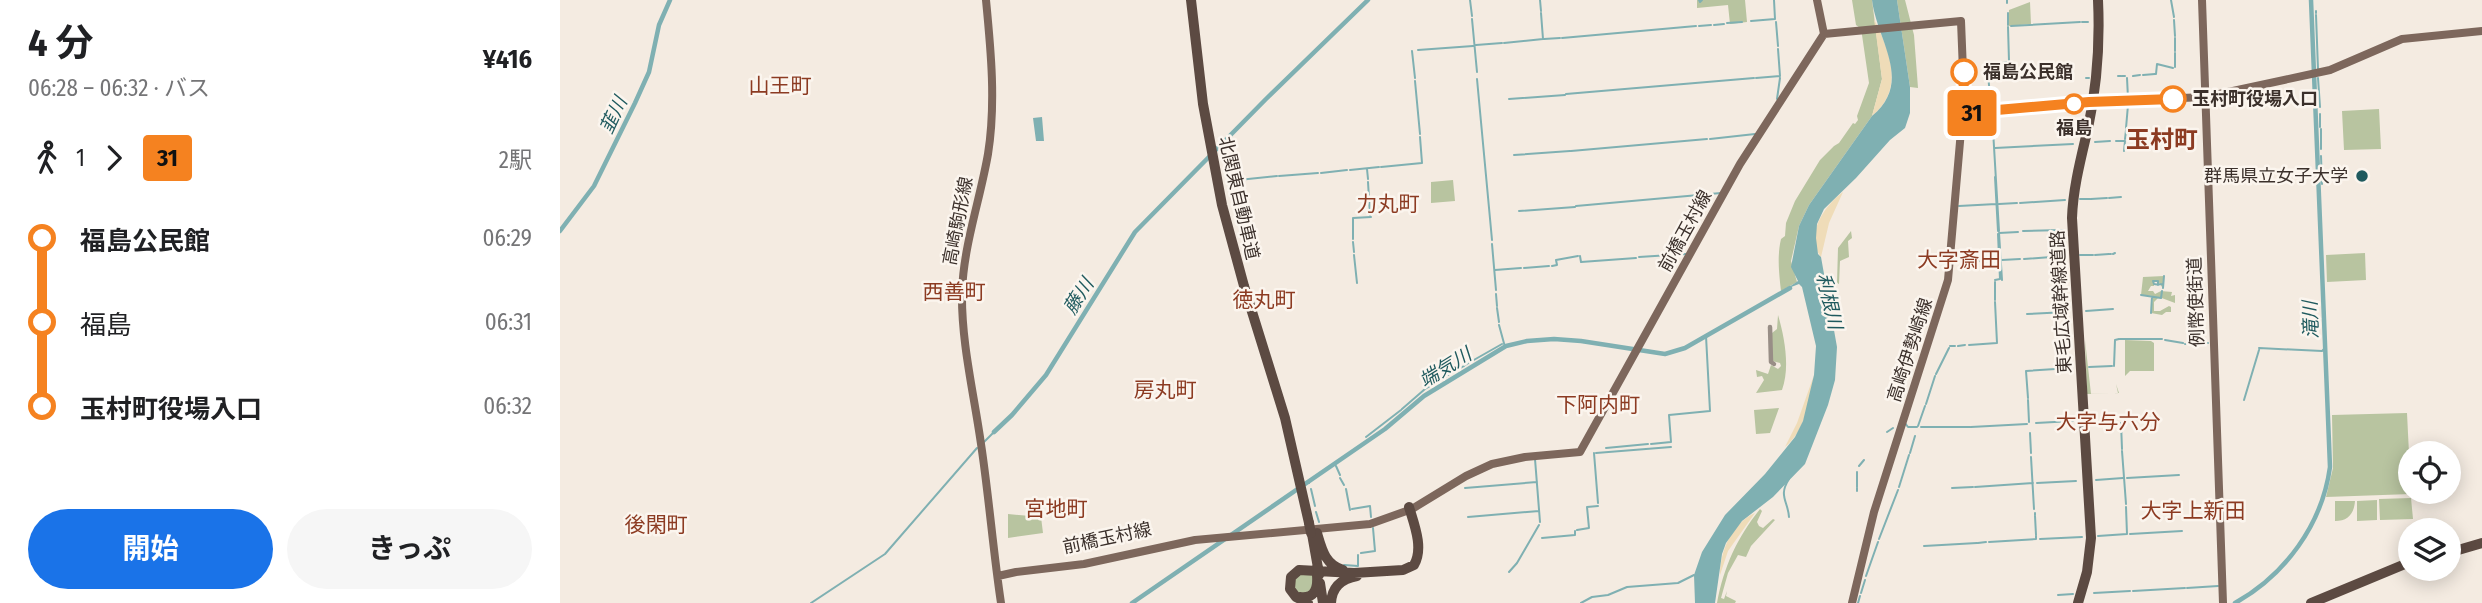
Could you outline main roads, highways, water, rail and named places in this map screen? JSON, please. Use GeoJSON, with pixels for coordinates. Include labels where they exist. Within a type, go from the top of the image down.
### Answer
{"type":"FeatureCollection","features":[{"type":"Feature","properties":{"kind":"highway","name":"北関東自動車道"},"geometry":{"type":"LineString","coordinates":[[1193,0],[1199,76],[1213,152],[1236,247],[1280,389],[1313,528]]}},
{"type":"Feature","properties":{"kind":"highway","name":"東毛広域幹線道路"},"geometry":{"type":"LineString","coordinates":[[2077,603],[2087,572],[2091,536],[2072,218],[2091,102],[2096,0]]}},
{"type":"Feature","properties":{"kind":"highway"},"geometry":{"type":"LineString","coordinates":[[1308,603],[1291,591],[1290,580],[1297,571],[1408,571],[1418,564],[1418,529],[1410,509]]}},
{"type":"Feature","properties":{"kind":"highway"},"geometry":{"type":"LineString","coordinates":[[1313,528],[1330,564],[1342,570],[1364,573]]}},
{"type":"Feature","properties":{"kind":"highway"},"geometry":{"type":"LineString","coordinates":[[1313,528],[1319,572],[1327,603]]}},
{"type":"Feature","properties":{"kind":"highway"},"geometry":{"type":"LineString","coordinates":[[2461,547],[2482,541]]}},
{"type":"Feature","properties":{"kind":"highway"},"geometry":{"type":"LineString","coordinates":[[2311,603],[2398,569]]}},
{"type":"Feature","properties":{"kind":"highway"},"geometry":{"type":"LineString","coordinates":[[2321,603],[2398,569]]}},
{"type":"Feature","properties":{"kind":"highway"},"geometry":{"type":"LineString","coordinates":[[1319,572],[1317,588],[1310,596],[1300,597],[1293,592],[1292,579],[1304,571],[1364,573]]}},
{"type":"Feature","properties":{"kind":"highway"},"geometry":{"type":"LineString","coordinates":[[1327,603],[1342,581],[1364,573]]}},
{"type":"Feature","properties":{"kind":"main road","name":"高崎駒形線"},"geometry":{"type":"LineString","coordinates":[[987,0],[994,89],[993,131],[968,253],[964,304],[1000,574]]}},
{"type":"Feature","properties":{"kind":"main road"},"geometry":{"type":"LineString","coordinates":[[1817,0],[1824,34]]}},
{"type":"Feature","properties":{"kind":"main road","name":"例幣使街道"},"geometry":{"type":"LineString","coordinates":[[2202,0],[2223,603]]}},
{"type":"Feature","properties":{"kind":"main road"},"geometry":{"type":"LineString","coordinates":[[1820,15],[1825,28],[1835,32]]}},
{"type":"Feature","properties":{"kind":"main road","name":"高崎伊勢崎線"},"geometry":{"type":"LineString","coordinates":[[1824,34],[1961,21],[1963,113],[1948,280],[1874,512],[1852,603]]}},
{"type":"Feature","properties":{"kind":"main road"},"geometry":{"type":"LineString","coordinates":[[1963,113],[2091,102],[2205,97],[2342,66],[2399,39],[2482,31]]}},
{"type":"Feature","properties":{"kind":"main road","name":"前橋玉村線"},"geometry":{"type":"LineString","coordinates":[[1000,574],[1083,561],[1170,541],[1370,524],[1410,509],[1461,475],[1491,462],[1525,454],[1581,451],[1740,164],[1824,34]]}},
{"type":"Feature","properties":{"kind":"main road"},"geometry":{"type":"LineString","coordinates":[[1000,574],[1002,603]]}},
{"type":"Feature","properties":{"kind":"water"},"geometry":{"type":"Polygon","coordinates":[[[1872,0],[1897,0],[1910,87],[1910,113],[1905,128],[1890,140],[1824,209],[1817,224],[1818,254],[1821,257],[1837,347],[1835,380],[1828,405],[1805,464],[1773,497],[1742,521],[1726,543],[1715,603],[1695,603],[1694,575],[1702,552],[1725,515],[1765,474],[1795,437],[1803,421],[1814,375],[1816,346],[1802,287],[1799,284],[1786,289],[1798,281],[1791,267],[1799,226],[1809,205],[1884,103],[1890,89],[1890,60],[1872,0]]]}},
{"type":"Feature","properties":{"kind":"water"},"geometry":{"type":"Polygon","coordinates":[[[1042,117],[1044,141],[1036,141],[1033,118],[1042,117]]]}},
{"type":"Feature","properties":{"kind":"waterway","name":"韮川"},"geometry":{"type":"LineString","coordinates":[[560,231],[594,186],[635,103],[649,72],[659,25],[670,0]]}},
{"type":"Feature","properties":{"kind":"waterway","name":"藤川"},"geometry":{"type":"LineString","coordinates":[[994,432],[1046,375],[1135,232],[1368,0]]}},
{"type":"Feature","properties":{"kind":"waterway"},"geometry":{"type":"LineString","coordinates":[[1470,0],[1472,16]]}},
{"type":"Feature","properties":{"kind":"waterway"},"geometry":{"type":"LineString","coordinates":[[1540,0],[1541,11]]}},
{"type":"Feature","properties":{"kind":"waterway"},"geometry":{"type":"LineString","coordinates":[[1699,0],[1702,0]]}},
{"type":"Feature","properties":{"kind":"waterway"},"geometry":{"type":"LineString","coordinates":[[1751,21],[1775,19],[1774,0]]}},
{"type":"Feature","properties":{"kind":"waterway"},"geometry":{"type":"LineString","coordinates":[[2171,0],[2174,17]]}},
{"type":"Feature","properties":{"kind":"waterway","name":"滝川"},"geometry":{"type":"LineString","coordinates":[[2235,603],[2270,578],[2298,546],[2319,509],[2330,467],[2311,0]]}},
{"type":"Feature","properties":{"kind":"waterway"},"geometry":{"type":"LineString","coordinates":[[1504,43],[1543,39],[1541,13]]}},
{"type":"Feature","properties":{"kind":"waterway"},"geometry":{"type":"LineString","coordinates":[[2008,13],[2008,25]]}},
{"type":"Feature","properties":{"kind":"waterway"},"geometry":{"type":"LineString","coordinates":[[2316,15],[2318,69]]}},
{"type":"Feature","properties":{"kind":"waterway"},"geometry":{"type":"LineString","coordinates":[[1472,19],[1477,72]]}},
{"type":"Feature","properties":{"kind":"waterway"},"geometry":{"type":"LineString","coordinates":[[2174,20],[2175,36]]}},
{"type":"Feature","properties":{"kind":"waterway"},"geometry":{"type":"LineString","coordinates":[[1727,23],[1742,22]]}},
{"type":"Feature","properties":{"kind":"waterway"},"geometry":{"type":"LineString","coordinates":[[1776,22],[1778,46]]}},
{"type":"Feature","properties":{"kind":"waterway"},"geometry":{"type":"LineString","coordinates":[[2011,26],[2080,22]]}},
{"type":"Feature","properties":{"kind":"waterway"},"geometry":{"type":"LineString","coordinates":[[2082,22],[2088,22]]}},
{"type":"Feature","properties":{"kind":"waterway"},"geometry":{"type":"LineString","coordinates":[[1714,25],[1724,24]]}},
{"type":"Feature","properties":{"kind":"waterway"},"geometry":{"type":"LineString","coordinates":[[1699,26],[1711,25]]}},
{"type":"Feature","properties":{"kind":"waterway"},"geometry":{"type":"LineString","coordinates":[[1562,38],[1696,26]]}},
{"type":"Feature","properties":{"kind":"waterway"},"geometry":{"type":"LineString","coordinates":[[2008,27],[2009,61]]}},
{"type":"Feature","properties":{"kind":"waterway"},"geometry":{"type":"LineString","coordinates":[[1544,39],[1560,38]]}},
{"type":"Feature","properties":{"kind":"waterway"},"geometry":{"type":"LineString","coordinates":[[2175,38],[2175,51]]}},
{"type":"Feature","properties":{"kind":"waterway"},"geometry":{"type":"LineString","coordinates":[[1476,45],[1502,43]]}},
{"type":"Feature","properties":{"kind":"waterway"},"geometry":{"type":"LineString","coordinates":[[1418,50],[1473,46]]}},
{"type":"Feature","properties":{"kind":"waterway"},"geometry":{"type":"LineString","coordinates":[[1756,78],[1780,76],[1778,49]]}},
{"type":"Feature","properties":{"kind":"waterway"},"geometry":{"type":"LineString","coordinates":[[1412,51],[1415,78]]}},
{"type":"Feature","properties":{"kind":"waterway"},"geometry":{"type":"LineString","coordinates":[[2175,53],[2175,67]]}},
{"type":"Feature","properties":{"kind":"waterway"},"geometry":{"type":"LineString","coordinates":[[1989,73],[1997,64],[2008,62]]}},
{"type":"Feature","properties":{"kind":"waterway"},"geometry":{"type":"LineString","coordinates":[[2156,74],[2157,64],[2173,68]]}},
{"type":"Feature","properties":{"kind":"waterway"},"geometry":{"type":"LineString","coordinates":[[2143,75],[2155,74]]}},
{"type":"Feature","properties":{"kind":"waterway"},"geometry":{"type":"LineString","coordinates":[[1988,75],[1990,95]]}},
{"type":"Feature","properties":{"kind":"waterway"},"geometry":{"type":"LineString","coordinates":[[2133,76],[2140,75]]}},
{"type":"Feature","properties":{"kind":"waterway"},"geometry":{"type":"LineString","coordinates":[[1566,94],[1754,78]]}},
{"type":"Feature","properties":{"kind":"waterway"},"geometry":{"type":"LineString","coordinates":[[1777,99],[1780,78]]}},
{"type":"Feature","properties":{"kind":"waterway"},"geometry":{"type":"LineString","coordinates":[[2127,78],[2128,98]]}},
{"type":"Feature","properties":{"kind":"waterway"},"geometry":{"type":"LineString","coordinates":[[2318,78],[2320,107]]}},
{"type":"Feature","properties":{"kind":"waterway"},"geometry":{"type":"LineString","coordinates":[[1477,79],[1492,240]]}},
{"type":"Feature","properties":{"kind":"waterway"},"geometry":{"type":"LineString","coordinates":[[1415,81],[1420,134]]}},
{"type":"Feature","properties":{"kind":"waterway"},"geometry":{"type":"LineString","coordinates":[[1509,99],[1565,95]]}},
{"type":"Feature","properties":{"kind":"waterway"},"geometry":{"type":"LineString","coordinates":[[1990,96],[1991,108]]}},
{"type":"Feature","properties":{"kind":"waterway"},"geometry":{"type":"LineString","coordinates":[[2126,128],[2128,105]]}},
{"type":"Feature","properties":{"kind":"waterway"},"geometry":{"type":"LineString","coordinates":[[1991,112],[1992,129]]}},
{"type":"Feature","properties":{"kind":"waterway"},"geometry":{"type":"LineString","coordinates":[[2320,114],[2320,127]]}},
{"type":"Feature","properties":{"kind":"waterway"},"geometry":{"type":"LineString","coordinates":[[2321,129],[2321,149]]}},
{"type":"Feature","properties":{"kind":"waterway"},"geometry":{"type":"LineString","coordinates":[[1993,130],[1999,231]]}},
{"type":"Feature","properties":{"kind":"waterway"},"geometry":{"type":"LineString","coordinates":[[2125,139],[2126,130]]}},
{"type":"Feature","properties":{"kind":"waterway"},"geometry":{"type":"LineString","coordinates":[[1710,139],[1755,134]]}},
{"type":"Feature","properties":{"kind":"waterway"},"geometry":{"type":"LineString","coordinates":[[1381,167],[1422,163],[1420,137]]}},
{"type":"Feature","properties":{"kind":"waterway"},"geometry":{"type":"LineString","coordinates":[[1571,151],[1707,139]]}},
{"type":"Feature","properties":{"kind":"waterway"},"geometry":{"type":"LineString","coordinates":[[2095,142],[2110,141]]}},
{"type":"Feature","properties":{"kind":"waterway"},"geometry":{"type":"LineString","coordinates":[[2116,141],[2125,141],[2124,151]]}},
{"type":"Feature","properties":{"kind":"waterway"},"geometry":{"type":"LineString","coordinates":[[1995,148],[2073,144]]}},
{"type":"Feature","properties":{"kind":"waterway"},"geometry":{"type":"LineString","coordinates":[[1514,155],[1570,151]]}},
{"type":"Feature","properties":{"kind":"waterway","name":"滝川"},"geometry":{"type":"LineString","coordinates":[[2321,156],[2322,184]]}},
{"type":"Feature","properties":{"kind":"waterway"},"geometry":{"type":"LineString","coordinates":[[1350,170],[1379,167]]}},
{"type":"Feature","properties":{"kind":"waterway"},"geometry":{"type":"LineString","coordinates":[[1367,169],[1368,179]]}},
{"type":"Feature","properties":{"kind":"waterway"},"geometry":{"type":"LineString","coordinates":[[1321,173],[1347,170]]}},
{"type":"Feature","properties":{"kind":"waterway"},"geometry":{"type":"LineString","coordinates":[[1279,176],[1318,173]]}},
{"type":"Feature","properties":{"kind":"waterway"},"geometry":{"type":"LineString","coordinates":[[1229,181],[1277,176]]}},
{"type":"Feature","properties":{"kind":"waterway"},"geometry":{"type":"LineString","coordinates":[[1995,177],[1998,231]]}},
{"type":"Feature","properties":{"kind":"waterway"},"geometry":{"type":"LineString","coordinates":[[1368,182],[1370,215]]}},
{"type":"Feature","properties":{"kind":"waterway"},"geometry":{"type":"LineString","coordinates":[[1576,206],[1721,193]]}},
{"type":"Feature","properties":{"kind":"waterway"},"geometry":{"type":"LineString","coordinates":[[2109,198],[2121,197]]}},
{"type":"Feature","properties":{"kind":"waterway"},"geometry":{"type":"LineString","coordinates":[[2091,199],[2107,198]]}},
{"type":"Feature","properties":{"kind":"waterway"},"geometry":{"type":"LineString","coordinates":[[2080,199],[2090,199]]}},
{"type":"Feature","properties":{"kind":"waterway"},"geometry":{"type":"LineString","coordinates":[[2020,203],[2065,200]]}},
{"type":"Feature","properties":{"kind":"waterway"},"geometry":{"type":"LineString","coordinates":[[1999,204],[2017,203]]}},
{"type":"Feature","properties":{"kind":"waterway"},"geometry":{"type":"LineString","coordinates":[[1959,206],[1996,204]]}},
{"type":"Feature","properties":{"kind":"waterway"},"geometry":{"type":"LineString","coordinates":[[1519,211],[1575,207]]}},
{"type":"Feature","properties":{"kind":"waterway"},"geometry":{"type":"LineString","coordinates":[[1353,239],[1353,218],[1371,217]]}},
{"type":"Feature","properties":{"kind":"waterway"},"geometry":{"type":"LineString","coordinates":[[2023,231],[2063,230]]}},
{"type":"Feature","properties":{"kind":"waterway"},"geometry":{"type":"LineString","coordinates":[[2002,280],[1999,233],[2018,232]]}},
{"type":"Feature","properties":{"kind":"waterway"},"geometry":{"type":"LineString","coordinates":[[1995,280],[2000,279],[1998,234]]}},
{"type":"Feature","properties":{"kind":"waterway"},"geometry":{"type":"LineString","coordinates":[[1353,242],[1354,252]]}},
{"type":"Feature","properties":{"kind":"waterway"},"geometry":{"type":"LineString","coordinates":[[1492,244],[1496,290]]}},
{"type":"Feature","properties":{"kind":"waterway"},"geometry":{"type":"LineString","coordinates":[[1639,257],[1686,254]]}},
{"type":"Feature","properties":{"kind":"waterway"},"geometry":{"type":"LineString","coordinates":[[2095,255],[2109,254]]}},
{"type":"Feature","properties":{"kind":"waterway"},"geometry":{"type":"LineString","coordinates":[[1354,255],[1357,283]]}},
{"type":"Feature","properties":{"kind":"waterway"},"geometry":{"type":"LineString","coordinates":[[2080,255],[2093,255]]}},
{"type":"Feature","properties":{"kind":"waterway"},"geometry":{"type":"LineString","coordinates":[[1552,266],[1557,265],[1556,260],[1578,256]]}},
{"type":"Feature","properties":{"kind":"waterway"},"geometry":{"type":"LineString","coordinates":[[1580,256],[1581,262],[1636,258]]}},
{"type":"Feature","properties":{"kind":"waterway"},"geometry":{"type":"LineString","coordinates":[[2024,259],[2064,256]]}},
{"type":"Feature","properties":{"kind":"waterway"},"geometry":{"type":"LineString","coordinates":[[2002,260],[2020,259]]}},
{"type":"Feature","properties":{"kind":"waterway"},"geometry":{"type":"LineString","coordinates":[[1963,262],[1999,260]]}},
{"type":"Feature","properties":{"kind":"waterway"},"geometry":{"type":"LineString","coordinates":[[1524,268],[1549,266]]}},
{"type":"Feature","properties":{"kind":"waterway"},"geometry":{"type":"LineString","coordinates":[[1495,270],[1521,268]]}},
{"type":"Feature","properties":{"kind":"waterway"},"geometry":{"type":"LineString","coordinates":[[2163,288],[2164,276]]}},
{"type":"Feature","properties":{"kind":"waterway"},"geometry":{"type":"LineString","coordinates":[[2158,285],[2158,281],[2153,281],[2154,284],[2157,284],[2158,284],[2162,284],[2163,284]]}},
{"type":"Feature","properties":{"kind":"waterway"},"geometry":{"type":"LineString","coordinates":[[1995,282],[1995,300]]}},
{"type":"Feature","properties":{"kind":"waterway","name":"端気川"},"geometry":{"type":"LineString","coordinates":[[1132,603],[1385,429],[1424,396],[1506,346],[1554,339],[1665,354],[1685,348],[1790,288]]}},
{"type":"Feature","properties":{"kind":"waterway"},"geometry":{"type":"LineString","coordinates":[[2141,295],[2161,298],[2162,291]]}},
{"type":"Feature","properties":{"kind":"waterway"},"geometry":{"type":"LineString","coordinates":[[1496,294],[1497,306]]}},
{"type":"Feature","properties":{"kind":"waterway"},"geometry":{"type":"LineString","coordinates":[[2151,313],[2152,297]]}},
{"type":"Feature","properties":{"kind":"waterway"},"geometry":{"type":"LineString","coordinates":[[1969,345],[1997,343],[1995,302]]}},
{"type":"Feature","properties":{"kind":"waterway"},"geometry":{"type":"LineString","coordinates":[[1497,308],[1499,322]]}},
{"type":"Feature","properties":{"kind":"waterway"},"geometry":{"type":"LineString","coordinates":[[2086,311],[2113,309]]}},
{"type":"Feature","properties":{"kind":"waterway"},"geometry":{"type":"LineString","coordinates":[[2027,314],[2067,312]]}},
{"type":"Feature","properties":{"kind":"waterway"},"geometry":{"type":"LineString","coordinates":[[1499,325],[1505,347]]}},
{"type":"Feature","properties":{"kind":"waterway"},"geometry":{"type":"LineString","coordinates":[[1651,444],[1671,442],[1669,415],[1710,411],[1706,336]]}},
{"type":"Feature","properties":{"kind":"waterway"},"geometry":{"type":"LineString","coordinates":[[2114,366],[2115,340],[2119,339]]}},
{"type":"Feature","properties":{"kind":"waterway"},"geometry":{"type":"LineString","coordinates":[[2120,339],[2162,339]]}},
{"type":"Feature","properties":{"kind":"waterway"},"geometry":{"type":"LineString","coordinates":[[2165,340],[2183,343]]}},
{"type":"Feature","properties":{"kind":"waterway"},"geometry":{"type":"LineString","coordinates":[[2185,344],[2208,343]]}},
{"type":"Feature","properties":{"kind":"waterway"},"geometry":{"type":"LineString","coordinates":[[1465,365],[1502,344]]}},
{"type":"Feature","properties":{"kind":"waterway"},"geometry":{"type":"LineString","coordinates":[[1958,346],[1965,345]]}},
{"type":"Feature","properties":{"kind":"waterway"},"geometry":{"type":"LineString","coordinates":[[1950,346],[1955,346]]}},
{"type":"Feature","properties":{"kind":"waterway"},"geometry":{"type":"LineString","coordinates":[[1936,374],[1949,348]]}},
{"type":"Feature","properties":{"kind":"waterway"},"geometry":{"type":"LineString","coordinates":[[2259,348],[2322,351],[2325,348]]}},
{"type":"Feature","properties":{"kind":"waterway"},"geometry":{"type":"LineString","coordinates":[[2244,400],[2259,350]]}},
{"type":"Feature","properties":{"kind":"waterway"},"geometry":{"type":"LineString","coordinates":[[1448,375],[1464,366]]}},
{"type":"Feature","properties":{"kind":"waterway"},"geometry":{"type":"LineString","coordinates":[[2089,367],[2112,366]]}},
{"type":"Feature","properties":{"kind":"waterway"},"geometry":{"type":"LineString","coordinates":[[2028,398],[2026,371],[2071,368]]}},
{"type":"Feature","properties":{"kind":"waterway"},"geometry":{"type":"LineString","coordinates":[[1926,404],[1935,376]]}},
{"type":"Feature","properties":{"kind":"waterway"},"geometry":{"type":"LineString","coordinates":[[1402,409],[1425,389],[1446,377]]}},
{"type":"Feature","properties":{"kind":"waterway"},"geometry":{"type":"LineString","coordinates":[[2028,400],[2029,422]]}},
{"type":"Feature","properties":{"kind":"waterway"},"geometry":{"type":"LineString","coordinates":[[1918,426],[1925,406]]}},
{"type":"Feature","properties":{"kind":"waterway"},"geometry":{"type":"LineString","coordinates":[[1366,437],[1401,410]]}},
{"type":"Feature","properties":{"kind":"waterway"},"geometry":{"type":"LineString","coordinates":[[2036,423],[2073,421]]}},
{"type":"Feature","properties":{"kind":"waterway"},"geometry":{"type":"LineString","coordinates":[[1905,423],[1908,427],[1917,427]]}},
{"type":"Feature","properties":{"kind":"waterway"},"geometry":{"type":"LineString","coordinates":[[2121,423],[2122,449]]}},
{"type":"Feature","properties":{"kind":"waterway"},"geometry":{"type":"LineString","coordinates":[[1971,427],[2027,424]]}},
{"type":"Feature","properties":{"kind":"waterway"},"geometry":{"type":"LineString","coordinates":[[1921,427],[1970,427]]}},
{"type":"Feature","properties":{"kind":"waterway"},"geometry":{"type":"LineString","coordinates":[[1887,432],[1893,428]]}},
{"type":"Feature","properties":{"kind":"waterway","name":"藤川"},"geometry":{"type":"LineString","coordinates":[[984,442],[994,432]]}},
{"type":"Feature","properties":{"kind":"waterway"},"geometry":{"type":"LineString","coordinates":[[2030,433],[2031,453]]}},
{"type":"Feature","properties":{"kind":"waterway"},"geometry":{"type":"LineString","coordinates":[[1910,453],[1915,436]]}},
{"type":"Feature","properties":{"kind":"waterway"},"geometry":{"type":"LineString","coordinates":[[1606,448],[1648,444]]}},
{"type":"Feature","properties":{"kind":"waterway"},"geometry":{"type":"LineString","coordinates":[[1596,453],[1671,447]]}},
{"type":"Feature","properties":{"kind":"waterway","name":"藤川"},"geometry":{"type":"LineString","coordinates":[[811,603],[885,554],[977,448]]}},
{"type":"Feature","properties":{"kind":"waterway"},"geometry":{"type":"LineString","coordinates":[[2122,451],[2126,504]]}},
{"type":"Feature","properties":{"kind":"waterway"},"geometry":{"type":"LineString","coordinates":[[1594,453],[1598,503]]}},
{"type":"Feature","properties":{"kind":"waterway"},"geometry":{"type":"LineString","coordinates":[[1899,487],[1909,455]]}},
{"type":"Feature","properties":{"kind":"waterway"},"geometry":{"type":"LineString","coordinates":[[2031,457],[2034,509]]}},
{"type":"Feature","properties":{"kind":"waterway"},"geometry":{"type":"LineString","coordinates":[[1535,459],[1540,522]]}},
{"type":"Feature","properties":{"kind":"waterway"},"geometry":{"type":"LineString","coordinates":[[1859,466],[1864,460]]}},
{"type":"Feature","properties":{"kind":"waterway"},"geometry":{"type":"LineString","coordinates":[[1336,466],[1340,475]]}},
{"type":"Feature","properties":{"kind":"waterway"},"geometry":{"type":"LineString","coordinates":[[1857,472],[1857,487]]}},
{"type":"Feature","properties":{"kind":"waterway"},"geometry":{"type":"LineString","coordinates":[[2127,478],[2179,475]]}},
{"type":"Feature","properties":{"kind":"waterway"},"geometry":{"type":"LineString","coordinates":[[1340,478],[1344,485]]}},
{"type":"Feature","properties":{"kind":"waterway"},"geometry":{"type":"LineString","coordinates":[[2096,480],[2123,478]]}},
{"type":"Feature","properties":{"kind":"waterway"},"geometry":{"type":"LineString","coordinates":[[1789,479],[1784,494],[1789,517]]}},
{"type":"Feature","properties":{"kind":"waterway"},"geometry":{"type":"LineString","coordinates":[[2037,483],[2076,481]]}},
{"type":"Feature","properties":{"kind":"waterway"},"geometry":{"type":"LineString","coordinates":[[1465,488],[1537,482]]}},
{"type":"Feature","properties":{"kind":"waterway"},"geometry":{"type":"LineString","coordinates":[[1975,487],[2033,483]]}},
{"type":"Feature","properties":{"kind":"waterway"},"geometry":{"type":"LineString","coordinates":[[1952,488],[1973,487]]}},
{"type":"Feature","properties":{"kind":"waterway"},"geometry":{"type":"LineString","coordinates":[[1311,489],[1315,506]]}},
{"type":"Feature","properties":{"kind":"waterway"},"geometry":{"type":"LineString","coordinates":[[1346,489],[1350,510]]}},
{"type":"Feature","properties":{"kind":"waterway"},"geometry":{"type":"LineString","coordinates":[[1879,539],[1898,490]]}},
{"type":"Feature","properties":{"kind":"waterway"},"geometry":{"type":"LineString","coordinates":[[1352,509],[1370,506],[1371,517]]}},
{"type":"Feature","properties":{"kind":"waterway"},"geometry":{"type":"LineString","coordinates":[[1577,530],[1589,528],[1587,507],[1598,506]]}},
{"type":"Feature","properties":{"kind":"waterway"},"geometry":{"type":"LineString","coordinates":[[2098,536],[2127,534],[2126,507]]}},
{"type":"Feature","properties":{"kind":"waterway"},"geometry":{"type":"LineString","coordinates":[[1468,517],[1539,511]]}},
{"type":"Feature","properties":{"kind":"waterway"},"geometry":{"type":"LineString","coordinates":[[1316,512],[1319,522]]}},
{"type":"Feature","properties":{"kind":"waterway"},"geometry":{"type":"LineString","coordinates":[[2035,516],[2036,535]]}},
{"type":"Feature","properties":{"kind":"waterway"},"geometry":{"type":"LineString","coordinates":[[1509,572],[1539,525]]}},
{"type":"Feature","properties":{"kind":"waterway"},"geometry":{"type":"LineString","coordinates":[[1361,553],[1375,551],[1373,528]]}},
{"type":"Feature","properties":{"kind":"waterway"},"geometry":{"type":"LineString","coordinates":[[1542,538],[1575,535],[1575,531]]}},
{"type":"Feature","properties":{"kind":"waterway"},"geometry":{"type":"LineString","coordinates":[[2130,534],[2182,531]]}},
{"type":"Feature","properties":{"kind":"waterway"},"geometry":{"type":"LineString","coordinates":[[1989,542],[2036,539],[2036,536]]}},
{"type":"Feature","properties":{"kind":"waterway"},"geometry":{"type":"LineString","coordinates":[[2040,539],[2082,537]]}},
{"type":"Feature","properties":{"kind":"waterway"},"geometry":{"type":"LineString","coordinates":[[1866,576],[1878,542]]}},
{"type":"Feature","properties":{"kind":"waterway"},"geometry":{"type":"LineString","coordinates":[[1978,543],[1986,542]]}},
{"type":"Feature","properties":{"kind":"waterway"},"geometry":{"type":"LineString","coordinates":[[1924,546],[1977,543]]}},
{"type":"Feature","properties":{"kind":"waterway"},"geometry":{"type":"LineString","coordinates":[[1344,565],[1358,566],[1358,555]]}},
{"type":"Feature","properties":{"kind":"waterway"},"geometry":{"type":"LineString","coordinates":[[1581,603],[1627,587],[1678,583],[1694,575]]}},
{"type":"Feature","properties":{"kind":"waterway"},"geometry":{"type":"LineString","coordinates":[[1861,593],[1865,580]]}},
{"type":"Feature","properties":{"kind":"waterway"},"geometry":{"type":"LineString","coordinates":[[2187,588],[2218,586]]}},
{"type":"Feature","properties":{"kind":"waterway"},"geometry":{"type":"LineString","coordinates":[[2133,591],[2185,588]]}},
{"type":"Feature","properties":{"kind":"waterway"},"geometry":{"type":"LineString","coordinates":[[2094,593],[2130,591]]}},
{"type":"Feature","properties":{"kind":"waterway"},"geometry":{"type":"LineString","coordinates":[[2058,595],[2073,594]]}},
{"type":"Feature","properties":{"kind":"waterway"},"geometry":{"type":"LineString","coordinates":[[1858,603],[1860,596]]}},
{"type":"Feature","properties":{"kind":"place","name":"福島公民館"},"geometry":{"type":"Point","coordinates":[1964,72]}},
{"type":"Feature","properties":{"kind":"place","name":"玉村町役場入口"},"geometry":{"type":"Point","coordinates":[2173,99]}},
{"type":"Feature","properties":{"kind":"place","name":"福島"},"geometry":{"type":"Point","coordinates":[2074,104]}},
{"type":"Feature","properties":{"kind":"place","name":"群馬県立女子大学"},"geometry":{"type":"Point","coordinates":[2362,176]}},
{"type":"Feature","properties":{"kind":"district","name":"山王町"},"geometry":{"type":"Point","coordinates":[780,86]}},
{"type":"Feature","properties":{"kind":"district","name":"玉村町"},"geometry":{"type":"Point","coordinates":[2162,140]}},
{"type":"Feature","properties":{"kind":"district","name":"力丸町"},"geometry":{"type":"Point","coordinates":[1388,204]}},
{"type":"Feature","properties":{"kind":"district","name":"大字斎田"},"geometry":{"type":"Point","coordinates":[1959,260]}},
{"type":"Feature","properties":{"kind":"district","name":"西善町"},"geometry":{"type":"Point","coordinates":[954,292]}},
{"type":"Feature","properties":{"kind":"district","name":"徳丸町"},"geometry":{"type":"Point","coordinates":[1264,300]}},
{"type":"Feature","properties":{"kind":"district","name":"房丸町"},"geometry":{"type":"Point","coordinates":[1165,390]}},
{"type":"Feature","properties":{"kind":"district","name":"下阿内町"},"geometry":{"type":"Point","coordinates":[1598,405]}},
{"type":"Feature","properties":{"kind":"district","name":"大字与六分"},"geometry":{"type":"Point","coordinates":[2108,422]}},
{"type":"Feature","properties":{"kind":"district","name":"宮地町"},"geometry":{"type":"Point","coordinates":[1056,509]}},
{"type":"Feature","properties":{"kind":"district","name":"大字上新田"},"geometry":{"type":"Point","coordinates":[2193,511]}},
{"type":"Feature","properties":{"kind":"district","name":"後閑町"},"geometry":{"type":"Point","coordinates":[656,525]}},
{"type":"Feature","properties":{"kind":"water label","name":"利根川"},"geometry":{"type":"Point","coordinates":[1830,301]}}]}
